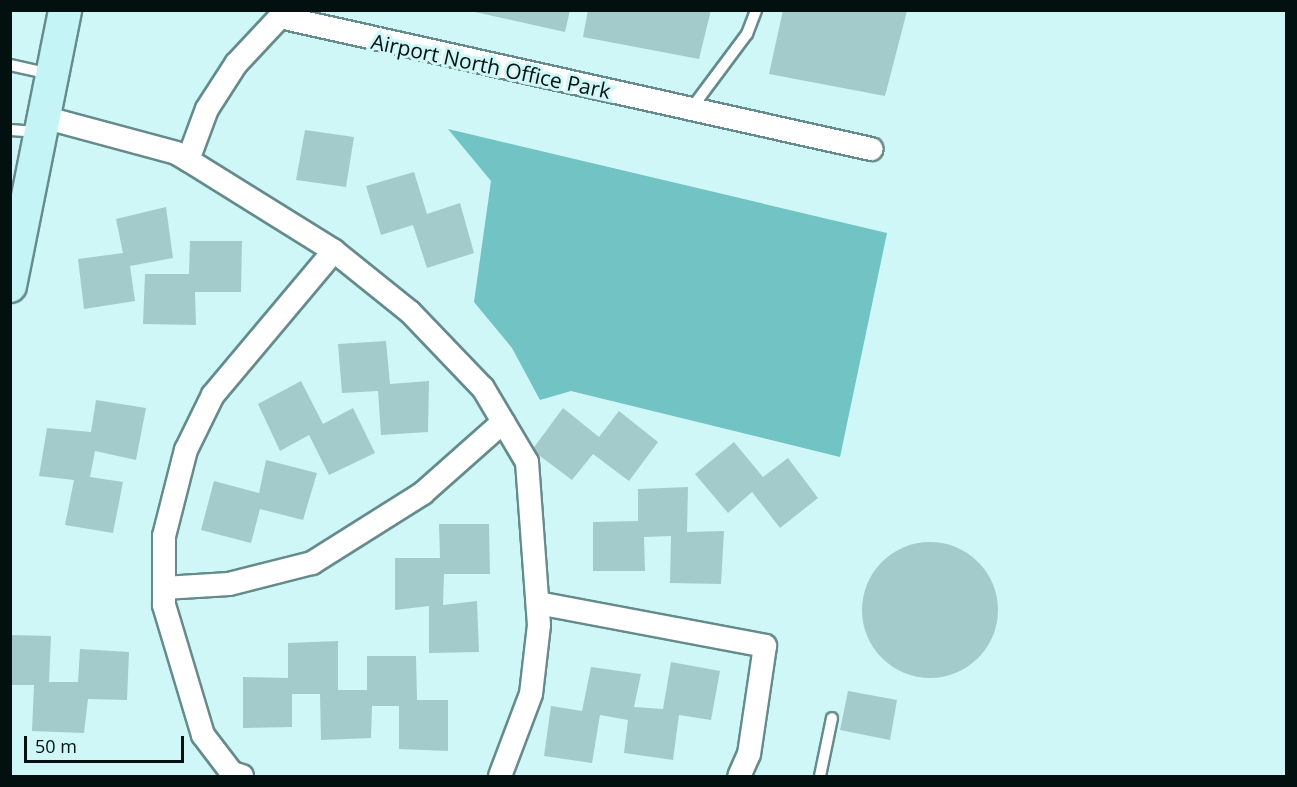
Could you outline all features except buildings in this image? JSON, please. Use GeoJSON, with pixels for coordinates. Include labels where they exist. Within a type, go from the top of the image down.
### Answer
{"type":"FeatureCollection","features":[{"type":"Feature","properties":{"kind":"main road"},"geometry":{"type":"LineString","coordinates":[[10,286],[31,127],[51,74],[65,10]]}},
{"type":"Feature","properties":{"kind":"street","name":"Airport North Office Park"},"geometry":{"type":"LineString","coordinates":[[188,160],[213,100],[236,64],[280,14],[871,149]]}},
{"type":"Feature","properties":{"kind":"street"},"geometry":{"type":"LineString","coordinates":[[31,127],[176,153],[334,251],[410,312],[483,388],[527,462],[539,625],[531,694],[500,777]]}},
{"type":"Feature","properties":{"kind":"street"},"geometry":{"type":"LineString","coordinates":[[242,777],[232,773],[203,735],[173,637],[164,588],[164,536],[186,450],[213,394],[334,251]]}},
{"type":"Feature","properties":{"kind":"street"},"geometry":{"type":"LineString","coordinates":[[164,588],[229,584],[312,563],[423,493],[503,422]]}},
{"type":"Feature","properties":{"kind":"street"},"geometry":{"type":"LineString","coordinates":[[538,603],[765,646],[749,754],[739,777]]}},
{"type":"Feature","properties":{"kind":"lane"},"geometry":{"type":"LineString","coordinates":[[691,109],[747,34],[756,10]]}},
{"type":"Feature","properties":{"kind":"lane"},"geometry":{"type":"LineString","coordinates":[[10,65],[51,74]]}},
{"type":"Feature","properties":{"kind":"lane"},"geometry":{"type":"LineString","coordinates":[[820,777],[832,718]]}},
{"type":"Feature","properties":{"kind":"shaded area"},"geometry":{"type":"Polygon","coordinates":[[[448,129],[887,233],[840,457],[571,391],[540,400],[512,348],[474,302],[491,181],[448,129]]]}}]}
